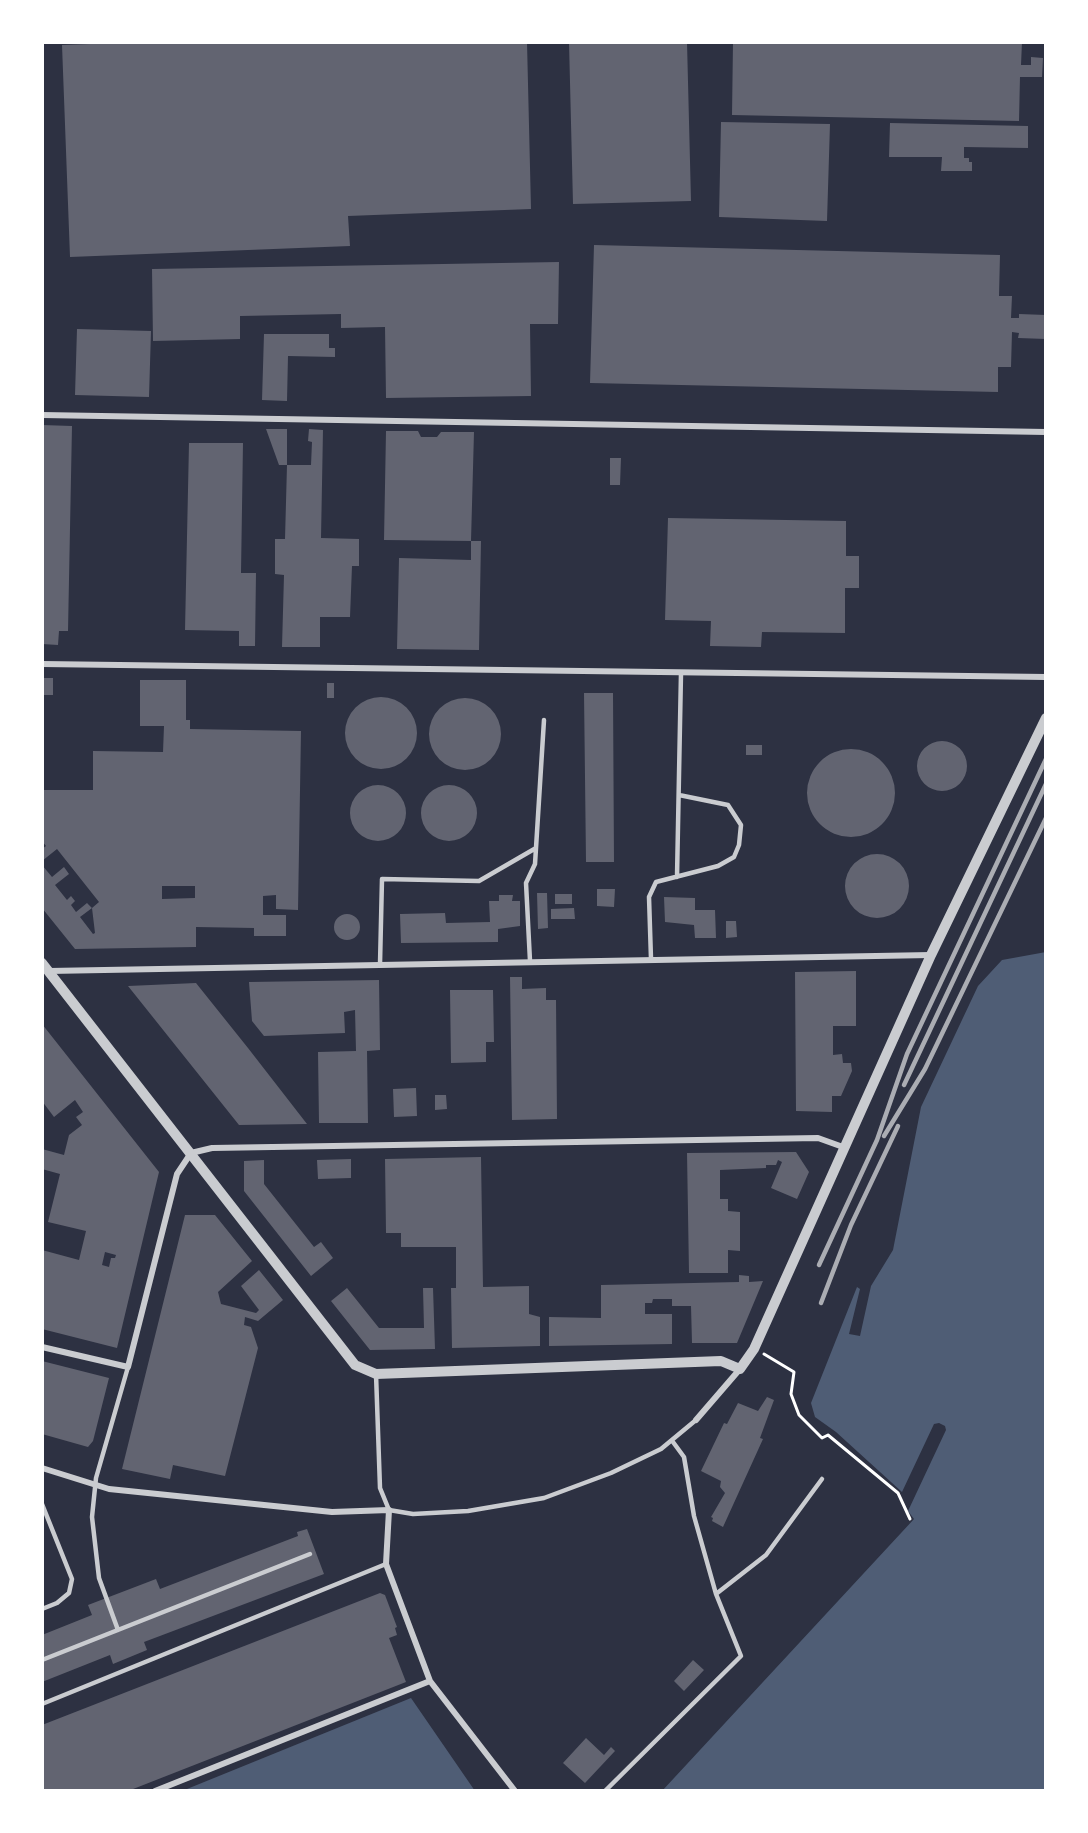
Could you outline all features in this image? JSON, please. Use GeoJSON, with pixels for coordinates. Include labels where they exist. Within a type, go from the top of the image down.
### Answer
{"type":"FeatureCollection","features":[{"type":"Feature","properties":{"kind":"street"},"geometry":{"type":"LineString","coordinates":[[42,415],[1046,432]]}},
{"type":"Feature","properties":{"kind":"street"},"geometry":{"type":"LineString","coordinates":[[42,664],[1046,677]]}},
{"type":"Feature","properties":{"kind":"street"},"geometry":{"type":"LineString","coordinates":[[696,1420],[740,1369],[754,1349],[931,955],[1046,718]]}},
{"type":"Feature","properties":{"kind":"street"},"geometry":{"type":"LineString","coordinates":[[45,967],[931,955]]}},
{"type":"Feature","properties":{"kind":"street"},"geometry":{"type":"LineString","coordinates":[[45,967],[355,1365],[376,1374],[721,1361],[740,1369]]}},
{"type":"Feature","properties":{"kind":"street"},"geometry":{"type":"LineString","coordinates":[[42,1347],[128,1367],[177,1174],[191,1153],[212,1148],[818,1138],[843,1147]]}},
{"type":"Feature","properties":{"kind":"street"},"geometry":{"type":"LineString","coordinates":[[42,1468],[109,1490],[332,1512],[389,1510],[386,1564],[430,1681],[515,1791]]}},
{"type":"Feature","properties":{"kind":"street"},"geometry":{"type":"LineString","coordinates":[[155,1791],[430,1681]]}},
{"type":"Feature","properties":{"kind":"lane"},"geometry":{"type":"LineString","coordinates":[[677,877],[681,672]]}},
{"type":"Feature","properties":{"kind":"lane"},"geometry":{"type":"LineString","coordinates":[[530,962],[526,883],[536,864],[544,720]]}},
{"type":"Feature","properties":{"kind":"lane"},"geometry":{"type":"LineString","coordinates":[[651,959],[649,897],[656,882],[718,867],[734,857],[739,845],[741,825],[728,805],[679,795]]}},
{"type":"Feature","properties":{"kind":"lane"},"geometry":{"type":"LineString","coordinates":[[380,964],[382,879],[479,881],[536,848]]}},
{"type":"Feature","properties":{"kind":"lane"},"geometry":{"type":"LineString","coordinates":[[118,1630],[99,1578],[93,1541],[92,1503],[100,1460],[105,1451],[128,1367]]}},
{"type":"Feature","properties":{"kind":"lane"},"geometry":{"type":"LineString","coordinates":[[376,1374],[380,1488],[389,1510],[413,1514],[468,1510],[544,1498],[611,1473],[673,1442],[696,1420]]}},
{"type":"Feature","properties":{"kind":"lane"},"geometry":{"type":"LineString","coordinates":[[605,1791],[741,1656],[716,1594],[694,1516],[684,1457],[673,1442]]}},
{"type":"Feature","properties":{"kind":"lane"},"geometry":{"type":"LineString","coordinates":[[716,1594],[766,1555],[822,1479]]}},
{"type":"Feature","properties":{"kind":"lane"},"geometry":{"type":"LineString","coordinates":[[42,1504],[72,1579],[69,1593],[57,1603],[42,1609]]}},
{"type":"Feature","properties":{"kind":"lane"},"geometry":{"type":"LineString","coordinates":[[42,1659],[310,1554]]}},
{"type":"Feature","properties":{"kind":"lane"},"geometry":{"type":"LineString","coordinates":[[42,1704],[386,1564]]}},
{"type":"Feature","properties":{"kind":"path"},"geometry":{"type":"LineString","coordinates":[[754,1349],[794,1372],[791,1394],[799,1415],[822,1438],[828,1435],[898,1493],[910,1519]]}},
{"type":"Feature","properties":{"kind":"water"},"geometry":{"type":"Polygon","coordinates":[[[1046,952],[1046,1791],[662,1791],[914,1519],[908,1511],[946,1430],[945,1426],[939,1423],[934,1424],[902,1492],[836,1432],[815,1417],[811,1403],[857,1287],[860,1289],[849,1334],[860,1336],[871,1286],[893,1250],[921,1107],[978,986],[1002,960],[1046,952]]]}},
{"type":"Feature","properties":{"kind":"water"},"geometry":{"type":"Polygon","coordinates":[[[411,1698],[475,1791],[182,1791],[411,1698]]]}},
{"type":"Feature","properties":{"kind":"building"},"geometry":{"type":"Polygon","coordinates":[[[146,42],[527,42],[531,209],[348,216],[350,246],[70,257],[62,45],[146,42]]]}},
{"type":"Feature","properties":{"kind":"building"},"geometry":{"type":"Polygon","coordinates":[[[569,42],[687,42],[691,201],[573,204],[569,42]]]}},
{"type":"Feature","properties":{"kind":"building"},"geometry":{"type":"Polygon","coordinates":[[[733,42],[1022,42],[1021,65],[1031,65],[1031,57],[1043,58],[1042,77],[1020,77],[1019,121],[732,115],[733,42]]]}},
{"type":"Feature","properties":{"kind":"building"},"geometry":{"type":"Polygon","coordinates":[[[721,122],[830,124],[827,221],[719,217],[721,122]]]}},
{"type":"Feature","properties":{"kind":"building"},"geometry":{"type":"Polygon","coordinates":[[[890,123],[1028,126],[1028,148],[964,147],[964,158],[969,158],[969,162],[972,162],[972,171],[941,171],[942,157],[889,157],[890,123]]]}},
{"type":"Feature","properties":{"kind":"building"},"geometry":{"type":"Polygon","coordinates":[[[594,245],[1000,255],[999,296],[1012,296],[1011,318],[1019,318],[1019,314],[1046,315],[1046,339],[1018,338],[1019,333],[1012,332],[1011,367],[998,367],[998,392],[590,383],[594,245]]]}},
{"type":"Feature","properties":{"kind":"building"},"geometry":{"type":"Polygon","coordinates":[[[559,262],[558,324],[530,324],[531,396],[386,398],[385,327],[341,328],[341,314],[240,316],[240,339],[153,341],[152,269],[559,262]]]}},
{"type":"Feature","properties":{"kind":"building"},"geometry":{"type":"Polygon","coordinates":[[[77,329],[151,331],[149,397],[75,395],[77,329]]]}},
{"type":"Feature","properties":{"kind":"building"},"geometry":{"type":"Polygon","coordinates":[[[264,334],[329,334],[329,348],[335,348],[335,357],[288,356],[287,401],[262,400],[264,334]]]}},
{"type":"Feature","properties":{"kind":"building"},"geometry":{"type":"Polygon","coordinates":[[[42,425],[72,426],[68,631],[59,631],[58,645],[42,644],[42,425]]]}},
{"type":"Feature","properties":{"kind":"building"},"geometry":{"type":"Polygon","coordinates":[[[266,429],[287,429],[287,465],[279,465],[266,429]]]}},
{"type":"Feature","properties":{"kind":"building"},"geometry":{"type":"Polygon","coordinates":[[[309,429],[323,430],[321,538],[359,539],[359,566],[352,566],[350,617],[320,617],[320,647],[282,647],[284,575],[275,574],[275,539],[285,539],[287,465],[311,465],[312,442],[308,441],[309,429]]]}},
{"type":"Feature","properties":{"kind":"building"},"geometry":{"type":"Polygon","coordinates":[[[386,431],[418,431],[421,437],[437,437],[441,432],[474,432],[471,541],[384,540],[386,431]]]}},
{"type":"Feature","properties":{"kind":"building"},"geometry":{"type":"Polygon","coordinates":[[[189,443],[243,443],[241,573],[256,573],[255,646],[239,646],[239,631],[185,630],[189,443]]]}},
{"type":"Feature","properties":{"kind":"building"},"geometry":{"type":"Polygon","coordinates":[[[610,458],[621,458],[620,485],[610,485],[610,458]]]}},
{"type":"Feature","properties":{"kind":"building"},"geometry":{"type":"Polygon","coordinates":[[[668,518],[846,521],[846,556],[859,556],[859,588],[845,588],[845,633],[762,632],[761,647],[710,646],[711,621],[665,620],[668,518]]]}},
{"type":"Feature","properties":{"kind":"building"},"geometry":{"type":"Polygon","coordinates":[[[471,541],[481,541],[479,650],[397,649],[399,558],[471,560],[471,541]]]}},
{"type":"Feature","properties":{"kind":"building"},"geometry":{"type":"Polygon","coordinates":[[[42,678],[53,678],[53,695],[42,695],[42,678]]]}},
{"type":"Feature","properties":{"kind":"building"},"geometry":{"type":"Polygon","coordinates":[[[140,680],[186,680],[186,720],[190,720],[190,729],[301,731],[298,910],[276,909],[276,895],[263,896],[263,915],[286,915],[286,936],[254,936],[254,928],[196,927],[196,947],[75,949],[42,908],[42,865],[52,877],[64,867],[69,874],[55,885],[67,900],[71,896],[75,901],[71,905],[76,912],[87,903],[92,908],[99,902],[57,849],[42,861],[42,849],[46,846],[42,841],[42,790],[93,790],[93,751],[163,752],[164,726],[140,726],[140,680]],[[162,886],[162,899],[195,898],[195,886],[162,886]],[[92,908],[80,917],[93,934],[95,933],[92,908]]]}},
{"type":"Feature","properties":{"kind":"building"},"geometry":{"type":"Polygon","coordinates":[[[327,683],[334,683],[334,698],[327,698],[327,683]]]}},
{"type":"Feature","properties":{"kind":"building"},"geometry":{"type":"Polygon","coordinates":[[[584,693],[613,693],[614,862],[586,862],[584,693]]]}},
{"type":"Feature","properties":{"kind":"building"},"geometry":{"type":"Polygon","coordinates":[[[388,697],[407,707],[415,719],[417,733],[415,747],[407,759],[395,767],[374,769],[355,759],[347,747],[345,726],[355,707],[367,699],[388,697]]]}},
{"type":"Feature","properties":{"kind":"building"},"geometry":{"type":"Polygon","coordinates":[[[458,698],[472,698],[491,708],[501,727],[501,741],[491,760],[472,770],[458,770],[439,760],[429,741],[429,727],[439,708],[458,698]]]}},
{"type":"Feature","properties":{"kind":"building"},"geometry":{"type":"Polygon","coordinates":[[[942,741],[960,748],[967,766],[960,784],[942,791],[924,784],[917,766],[924,748],[942,741]]]}},
{"type":"Feature","properties":{"kind":"building"},"geometry":{"type":"Polygon","coordinates":[[[746,745],[762,745],[762,755],[746,755],[746,745]]]}},
{"type":"Feature","properties":{"kind":"building"},"geometry":{"type":"Polygon","coordinates":[[[851,749],[868,752],[882,762],[892,776],[895,793],[892,810],[882,824],[868,834],[851,837],[834,834],[820,824],[810,810],[807,793],[810,776],[820,762],[834,752],[851,749]]]}},
{"type":"Feature","properties":{"kind":"building"},"geometry":{"type":"Polygon","coordinates":[[[373,785],[383,785],[398,793],[404,802],[406,813],[404,824],[398,833],[383,841],[373,841],[362,836],[355,829],[350,818],[350,808],[355,797],[362,790],[373,785]]]}},
{"type":"Feature","properties":{"kind":"building"},"geometry":{"type":"Polygon","coordinates":[[[444,785],[454,785],[469,793],[475,802],[477,813],[475,824],[469,833],[454,841],[444,841],[433,836],[426,829],[421,818],[421,808],[426,797],[433,790],[444,785]]]}},
{"type":"Feature","properties":{"kind":"building"},"geometry":{"type":"Polygon","coordinates":[[[871,854],[883,854],[900,863],[907,874],[909,886],[907,898],[900,909],[883,918],[871,918],[859,913],[850,904],[845,892],[845,880],[850,868],[859,859],[871,854]]]}},
{"type":"Feature","properties":{"kind":"building"},"geometry":{"type":"Polygon","coordinates":[[[597,889],[615,889],[614,907],[597,906],[597,889]]]}},
{"type":"Feature","properties":{"kind":"building"},"geometry":{"type":"Polygon","coordinates":[[[537,893],[547,893],[548,928],[538,929],[537,893]]]}},
{"type":"Feature","properties":{"kind":"building"},"geometry":{"type":"Polygon","coordinates":[[[555,894],[572,894],[572,904],[555,904],[555,894]]]}},
{"type":"Feature","properties":{"kind":"building"},"geometry":{"type":"Polygon","coordinates":[[[499,895],[513,895],[512,901],[520,901],[520,926],[498,929],[498,942],[401,943],[400,914],[445,913],[446,923],[490,922],[489,901],[499,901],[499,895]]]}},
{"type":"Feature","properties":{"kind":"building"},"geometry":{"type":"Polygon","coordinates":[[[664,897],[695,898],[695,910],[715,910],[716,938],[695,938],[694,925],[665,922],[664,897]]]}},
{"type":"Feature","properties":{"kind":"building"},"geometry":{"type":"Polygon","coordinates":[[[574,908],[575,919],[551,919],[551,909],[574,908]]]}},
{"type":"Feature","properties":{"kind":"building"},"geometry":{"type":"Polygon","coordinates":[[[347,914],[357,917],[360,927],[357,937],[347,940],[337,937],[334,927],[337,917],[347,914]]]}},
{"type":"Feature","properties":{"kind":"building"},"geometry":{"type":"Polygon","coordinates":[[[726,921],[736,921],[737,937],[726,938],[726,921]]]}},
{"type":"Feature","properties":{"kind":"building"},"geometry":{"type":"Polygon","coordinates":[[[856,971],[856,1026],[833,1026],[833,1055],[842,1054],[843,1063],[851,1063],[852,1071],[841,1096],[832,1096],[832,1112],[796,1111],[795,972],[856,971]]]}},
{"type":"Feature","properties":{"kind":"building"},"geometry":{"type":"Polygon","coordinates":[[[510,977],[522,977],[522,989],[546,988],[546,1000],[556,1000],[557,1119],[512,1120],[510,977]]]}},
{"type":"Feature","properties":{"kind":"building"},"geometry":{"type":"Polygon","coordinates":[[[379,980],[380,1050],[367,1051],[368,1123],[319,1123],[318,1052],[356,1051],[355,1010],[344,1012],[345,1033],[264,1036],[252,1021],[249,982],[379,980]]]}},
{"type":"Feature","properties":{"kind":"building"},"geometry":{"type":"Polygon","coordinates":[[[196,983],[307,1124],[239,1125],[128,986],[196,983]]]}},
{"type":"Feature","properties":{"kind":"building"},"geometry":{"type":"Polygon","coordinates":[[[450,990],[493,990],[494,1042],[486,1042],[486,1062],[451,1063],[450,990]]]}},
{"type":"Feature","properties":{"kind":"building"},"geometry":{"type":"Polygon","coordinates":[[[42,1024],[159,1172],[117,1348],[42,1329],[42,1250],[79,1260],[86,1231],[48,1222],[60,1174],[42,1169],[42,1149],[64,1155],[69,1135],[82,1125],[76,1117],[83,1112],[75,1100],[54,1117],[42,1101],[42,1024]],[[105,1252],[102,1265],[109,1267],[111,1258],[115,1258],[116,1255],[105,1252]]]}},
{"type":"Feature","properties":{"kind":"building"},"geometry":{"type":"Polygon","coordinates":[[[416,1088],[417,1116],[394,1117],[393,1089],[416,1088]]]}},
{"type":"Feature","properties":{"kind":"building"},"geometry":{"type":"Polygon","coordinates":[[[435,1095],[446,1095],[447,1109],[435,1110],[435,1095]]]}},
{"type":"Feature","properties":{"kind":"building"},"geometry":{"type":"Polygon","coordinates":[[[796,1152],[809,1172],[797,1199],[771,1188],[782,1162],[778,1160],[776,1165],[766,1165],[766,1168],[720,1170],[720,1199],[728,1199],[728,1211],[740,1212],[740,1251],[728,1250],[728,1273],[689,1273],[687,1153],[796,1152]]]}},
{"type":"Feature","properties":{"kind":"building"},"geometry":{"type":"Polygon","coordinates":[[[481,1157],[483,1287],[529,1286],[529,1314],[540,1317],[540,1346],[452,1348],[451,1288],[456,1288],[456,1247],[401,1247],[401,1233],[386,1233],[385,1159],[481,1157]]]}},
{"type":"Feature","properties":{"kind":"building"},"geometry":{"type":"Polygon","coordinates":[[[351,1159],[351,1178],[318,1179],[317,1160],[351,1159]]]}},
{"type":"Feature","properties":{"kind":"building"},"geometry":{"type":"Polygon","coordinates":[[[264,1160],[264,1184],[314,1247],[321,1242],[333,1258],[311,1276],[244,1191],[244,1161],[264,1160]]]}},
{"type":"Feature","properties":{"kind":"building"},"geometry":{"type":"Polygon","coordinates":[[[185,1215],[215,1215],[252,1261],[218,1292],[221,1304],[256,1313],[259,1310],[241,1286],[259,1270],[283,1300],[258,1321],[245,1317],[244,1325],[251,1327],[258,1348],[225,1476],[173,1465],[170,1479],[122,1469],[185,1215]]]}},
{"type":"Feature","properties":{"kind":"building"},"geometry":{"type":"Polygon","coordinates":[[[739,1275],[749,1276],[749,1282],[763,1281],[737,1343],[692,1343],[691,1306],[672,1306],[672,1299],[653,1299],[652,1303],[645,1303],[645,1314],[672,1314],[672,1344],[549,1346],[549,1317],[601,1318],[601,1285],[739,1282],[739,1275]]]}},
{"type":"Feature","properties":{"kind":"building"},"geometry":{"type":"Polygon","coordinates":[[[347,1288],[379,1328],[424,1328],[423,1288],[433,1288],[435,1349],[370,1350],[331,1301],[347,1288]]]}},
{"type":"Feature","properties":{"kind":"building"},"geometry":{"type":"Polygon","coordinates":[[[42,1361],[109,1378],[93,1441],[88,1447],[42,1434],[42,1361]]]}},
{"type":"Feature","properties":{"kind":"building"},"geometry":{"type":"Polygon","coordinates":[[[767,1397],[774,1400],[760,1438],[763,1439],[723,1527],[712,1521],[711,1517],[725,1493],[720,1487],[721,1481],[701,1471],[724,1423],[727,1424],[738,1403],[758,1411],[767,1397]]]}},
{"type":"Feature","properties":{"kind":"building"},"geometry":{"type":"Polygon","coordinates":[[[307,1529],[324,1574],[144,1642],[147,1650],[113,1664],[110,1655],[42,1682],[42,1635],[92,1615],[88,1605],[156,1579],[160,1589],[298,1536],[297,1532],[307,1529]]]}},
{"type":"Feature","properties":{"kind":"building"},"geometry":{"type":"Polygon","coordinates":[[[380,1593],[385,1595],[397,1627],[395,1628],[397,1635],[389,1638],[406,1682],[128,1791],[42,1791],[42,1725],[380,1593]]]}},
{"type":"Feature","properties":{"kind":"building"},"geometry":{"type":"Polygon","coordinates":[[[693,1660],[704,1670],[684,1691],[674,1681],[693,1660]]]}},
{"type":"Feature","properties":{"kind":"building"},"geometry":{"type":"Polygon","coordinates":[[[586,1738],[604,1755],[611,1747],[615,1751],[585,1783],[563,1763],[586,1738]]]}},
{"type":"Feature","properties":{"kind":"railway"},"geometry":{"type":"LineString","coordinates":[[819,1265],[877,1140],[907,1054],[1046,759]]}},
{"type":"Feature","properties":{"kind":"railway"},"geometry":{"type":"LineString","coordinates":[[904,1085],[1046,784]]}},
{"type":"Feature","properties":{"kind":"railway"},"geometry":{"type":"LineString","coordinates":[[884,1136],[925,1069],[1046,818]]}},
{"type":"Feature","properties":{"kind":"railway"},"geometry":{"type":"LineString","coordinates":[[821,1303],[851,1225],[898,1126]]}}]}
